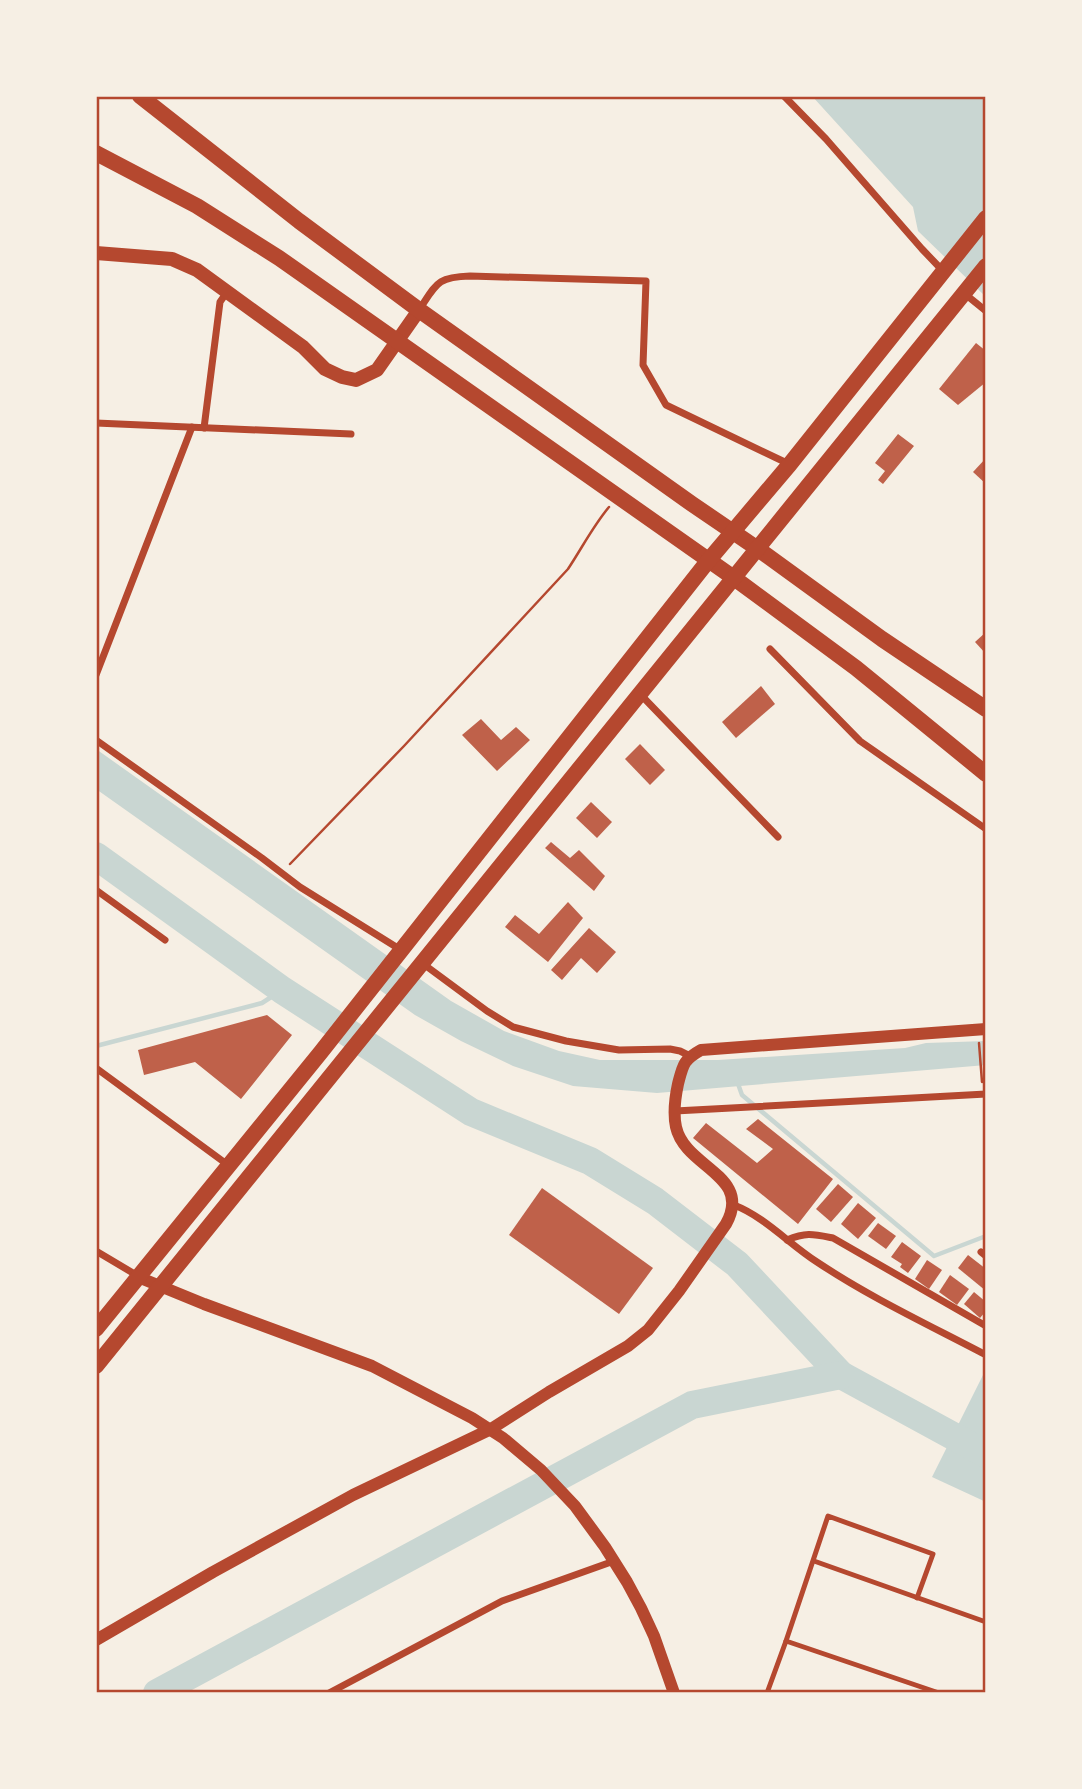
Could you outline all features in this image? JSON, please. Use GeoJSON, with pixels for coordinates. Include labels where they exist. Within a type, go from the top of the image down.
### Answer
{"type":"FeatureCollection","features":[{"type":"Feature","properties":{"kind":"main road"},"geometry":{"type":"LineString","coordinates":[[140,96],[299,221],[419,310],[882,639],[986,709]]}},
{"type":"Feature","properties":{"kind":"main road"},"geometry":{"type":"LineString","coordinates":[[96,153],[197,206],[279,258],[399,341],[734,578],[856,668],[986,774]]}},
{"type":"Feature","properties":{"kind":"main road"},"geometry":{"type":"LineString","coordinates":[[96,1329],[321,1052],[708,561],[790,464],[986,218]]}},
{"type":"Feature","properties":{"kind":"main road"},"geometry":{"type":"LineString","coordinates":[[96,253],[172,259],[197,270],[303,347],[325,369],[356,380],[377,370],[419,310]]}},
{"type":"Feature","properties":{"kind":"main road"},"geometry":{"type":"LineString","coordinates":[[96,1366],[986,266]]}},
{"type":"Feature","properties":{"kind":"street"},"geometry":{"type":"LineString","coordinates":[[784,96],[922,249],[946,268]]}},
{"type":"Feature","properties":{"kind":"street"},"geometry":{"type":"LineString","coordinates":[[419,310],[435,286],[449,276],[646,281],[643,365],[666,405],[790,464]]}},
{"type":"Feature","properties":{"kind":"street"},"geometry":{"type":"LineString","coordinates":[[967,290],[986,311]]}},
{"type":"Feature","properties":{"kind":"street"},"geometry":{"type":"LineString","coordinates":[[204,428],[220,302],[228,291]]}},
{"type":"Feature","properties":{"kind":"street"},"geometry":{"type":"LineString","coordinates":[[96,423],[351,434]]}},
{"type":"Feature","properties":{"kind":"street"},"geometry":{"type":"LineString","coordinates":[[96,675],[192,427]]}},
{"type":"Feature","properties":{"kind":"street"},"geometry":{"type":"LineString","coordinates":[[770,649],[860,741],[986,829]]}},
{"type":"Feature","properties":{"kind":"street"},"geometry":{"type":"LineString","coordinates":[[639,693],[778,837]]}},
{"type":"Feature","properties":{"kind":"street"},"geometry":{"type":"LineString","coordinates":[[96,740],[300,887],[400,952]]}},
{"type":"Feature","properties":{"kind":"street"},"geometry":{"type":"LineString","coordinates":[[96,890],[165,940]]}},
{"type":"Feature","properties":{"kind":"street"},"geometry":{"type":"LineString","coordinates":[[419,967],[513,1027],[566,1041],[620,1050],[670,1049],[680,1051],[687,1060]]}},
{"type":"Feature","properties":{"kind":"street"},"geometry":{"type":"LineString","coordinates":[[96,1640],[353,1495],[491,1429],[628,1346],[648,1330],[699,1264],[726,1224],[734,1205],[732,1194],[724,1180],[693,1156],[679,1137],[676,1127],[675,1105],[687,1060],[701,1050],[982,1034]]}},
{"type":"Feature","properties":{"kind":"street"},"geometry":{"type":"LineString","coordinates":[[96,1068],[228,1165]]}},
{"type":"Feature","properties":{"kind":"street"},"geometry":{"type":"LineString","coordinates":[[675,1105],[985,1093],[986,1102]]}},
{"type":"Feature","properties":{"kind":"street"},"geometry":{"type":"LineString","coordinates":[[734,1205],[750,1212],[816,1261],[872,1296],[986,1354]]}},
{"type":"Feature","properties":{"kind":"street"},"geometry":{"type":"LineString","coordinates":[[787,1240],[810,1233],[833,1238],[986,1326]]}},
{"type":"Feature","properties":{"kind":"street"},"geometry":{"type":"LineString","coordinates":[[96,1251],[138,1277],[372,1366],[472,1418],[503,1438],[541,1470],[575,1506],[606,1547],[628,1582],[654,1636],[674,1693]]}},
{"type":"Feature","properties":{"kind":"street"},"geometry":{"type":"LineString","coordinates":[[329,1693],[502,1601],[614,1561]]}},
{"type":"Feature","properties":{"kind":"lane"},"geometry":{"type":"LineString","coordinates":[[767,1693],[828,1516],[933,1554],[917,1598]]}},
{"type":"Feature","properties":{"kind":"lane"},"geometry":{"type":"LineString","coordinates":[[814,1561],[986,1622]]}},
{"type":"Feature","properties":{"kind":"lane"},"geometry":{"type":"LineString","coordinates":[[786,1641],[939,1693]]}},
{"type":"Feature","properties":{"kind":"path"},"geometry":{"type":"LineString","coordinates":[[282,873],[568,569],[590,537],[596,523],[617,496]]}},
{"type":"Feature","properties":{"kind":"path"},"geometry":{"type":"LineString","coordinates":[[982,1034],[982,1082]]}},
{"type":"Feature","properties":{"kind":"shaded area"},"geometry":{"type":"Polygon","coordinates":[[[812,96],[986,96],[986,297],[918,231],[913,207],[812,96]]]}},
{"type":"Feature","properties":{"kind":"shaded area"},"geometry":{"type":"Polygon","coordinates":[[[96,749],[451,1001],[504,1031],[559,1051],[600,1060],[718,1060],[905,1048],[926,1043],[986,1041],[986,1065],[657,1093],[573,1086],[513,1066],[415,1015],[96,789],[96,749]]]}},
{"type":"Feature","properties":{"kind":"shaded area"},"geometry":{"type":"Polygon","coordinates":[[[983,1375],[986,1377],[986,1502],[932,1477],[983,1375]]]}},
{"type":"Feature","properties":{"kind":"building"},"geometry":{"type":"Polygon","coordinates":[[[976,343],[986,351],[986,382],[958,405],[939,389],[976,343]]]}},
{"type":"Feature","properties":{"kind":"building"},"geometry":{"type":"Polygon","coordinates":[[[898,434],[914,446],[883,484],[878,480],[885,471],[875,463],[898,434]]]}},
{"type":"Feature","properties":{"kind":"building"},"geometry":{"type":"Polygon","coordinates":[[[986,458],[986,484],[973,472],[986,458]]]}},
{"type":"Feature","properties":{"kind":"building"},"geometry":{"type":"Polygon","coordinates":[[[986,632],[986,654],[975,642],[986,632]]]}},
{"type":"Feature","properties":{"kind":"building"},"geometry":{"type":"Polygon","coordinates":[[[761,686],[775,704],[736,738],[722,722],[761,686]]]}},
{"type":"Feature","properties":{"kind":"building"},"geometry":{"type":"Polygon","coordinates":[[[481,719],[501,740],[516,727],[530,740],[497,771],[462,735],[481,719]]]}},
{"type":"Feature","properties":{"kind":"building"},"geometry":{"type":"Polygon","coordinates":[[[640,744],[665,770],[650,785],[625,759],[640,744]]]}},
{"type":"Feature","properties":{"kind":"building"},"geometry":{"type":"Polygon","coordinates":[[[591,802],[612,822],[597,838],[576,818],[591,802]]]}},
{"type":"Feature","properties":{"kind":"building"},"geometry":{"type":"Polygon","coordinates":[[[551,842],[570,858],[579,850],[605,876],[594,891],[545,848],[551,842]]]}},
{"type":"Feature","properties":{"kind":"building"},"geometry":{"type":"Polygon","coordinates":[[[568,902],[583,918],[548,962],[505,927],[515,915],[539,934],[568,902]]]}},
{"type":"Feature","properties":{"kind":"building"},"geometry":{"type":"Polygon","coordinates":[[[589,928],[616,952],[597,973],[581,958],[562,980],[551,970],[589,928]]]}},
{"type":"Feature","properties":{"kind":"building"},"geometry":{"type":"Polygon","coordinates":[[[267,1015],[292,1035],[241,1099],[195,1062],[144,1075],[138,1050],[267,1015]]]}},
{"type":"Feature","properties":{"kind":"building"},"geometry":{"type":"Polygon","coordinates":[[[758,1119],[833,1179],[798,1224],[693,1138],[706,1123],[757,1163],[773,1149],[746,1129],[758,1119]]]}},
{"type":"Feature","properties":{"kind":"building"},"geometry":{"type":"Polygon","coordinates":[[[838,1184],[853,1197],[831,1222],[816,1209],[838,1184]]]}},
{"type":"Feature","properties":{"kind":"building"},"geometry":{"type":"Polygon","coordinates":[[[542,1188],[653,1268],[619,1314],[509,1235],[542,1188]]]}},
{"type":"Feature","properties":{"kind":"building"},"geometry":{"type":"Polygon","coordinates":[[[858,1203],[876,1218],[858,1239],[841,1224],[858,1203]]]}},
{"type":"Feature","properties":{"kind":"building"},"geometry":{"type":"Polygon","coordinates":[[[878,1223],[896,1236],[886,1249],[868,1236],[878,1223]]]}},
{"type":"Feature","properties":{"kind":"building"},"geometry":{"type":"Polygon","coordinates":[[[902,1242],[921,1256],[908,1273],[900,1267],[902,1264],[891,1257],[902,1242]]]}},
{"type":"Feature","properties":{"kind":"building"},"geometry":{"type":"Polygon","coordinates":[[[968,1255],[986,1269],[986,1291],[958,1268],[968,1255]]]}},
{"type":"Feature","properties":{"kind":"building"},"geometry":{"type":"Polygon","coordinates":[[[927,1260],[942,1270],[929,1289],[915,1279],[927,1260]]]}},
{"type":"Feature","properties":{"kind":"building"},"geometry":{"type":"Polygon","coordinates":[[[950,1275],[969,1289],[957,1305],[939,1292],[950,1275]]]}},
{"type":"Feature","properties":{"kind":"building"},"geometry":{"type":"Polygon","coordinates":[[[974,1292],[986,1302],[986,1311],[980,1318],[964,1304],[974,1292]]]}},
{"type":"Feature","properties":{"kind":"waterway"},"geometry":{"type":"LineString","coordinates":[[96,856],[282,990],[471,1112],[590,1161],[655,1201],[737,1264],[841,1375],[986,1454]]}},
{"type":"Feature","properties":{"kind":"waterway"},"geometry":{"type":"LineString","coordinates":[[96,1046],[262,1003],[282,990]]}},
{"type":"Feature","properties":{"kind":"waterway"},"geometry":{"type":"LineString","coordinates":[[737,1081],[742,1095],[934,1256],[986,1236]]}},
{"type":"Feature","properties":{"kind":"waterway"},"geometry":{"type":"LineString","coordinates":[[157,1693],[692,1405],[841,1375]]}}]}
